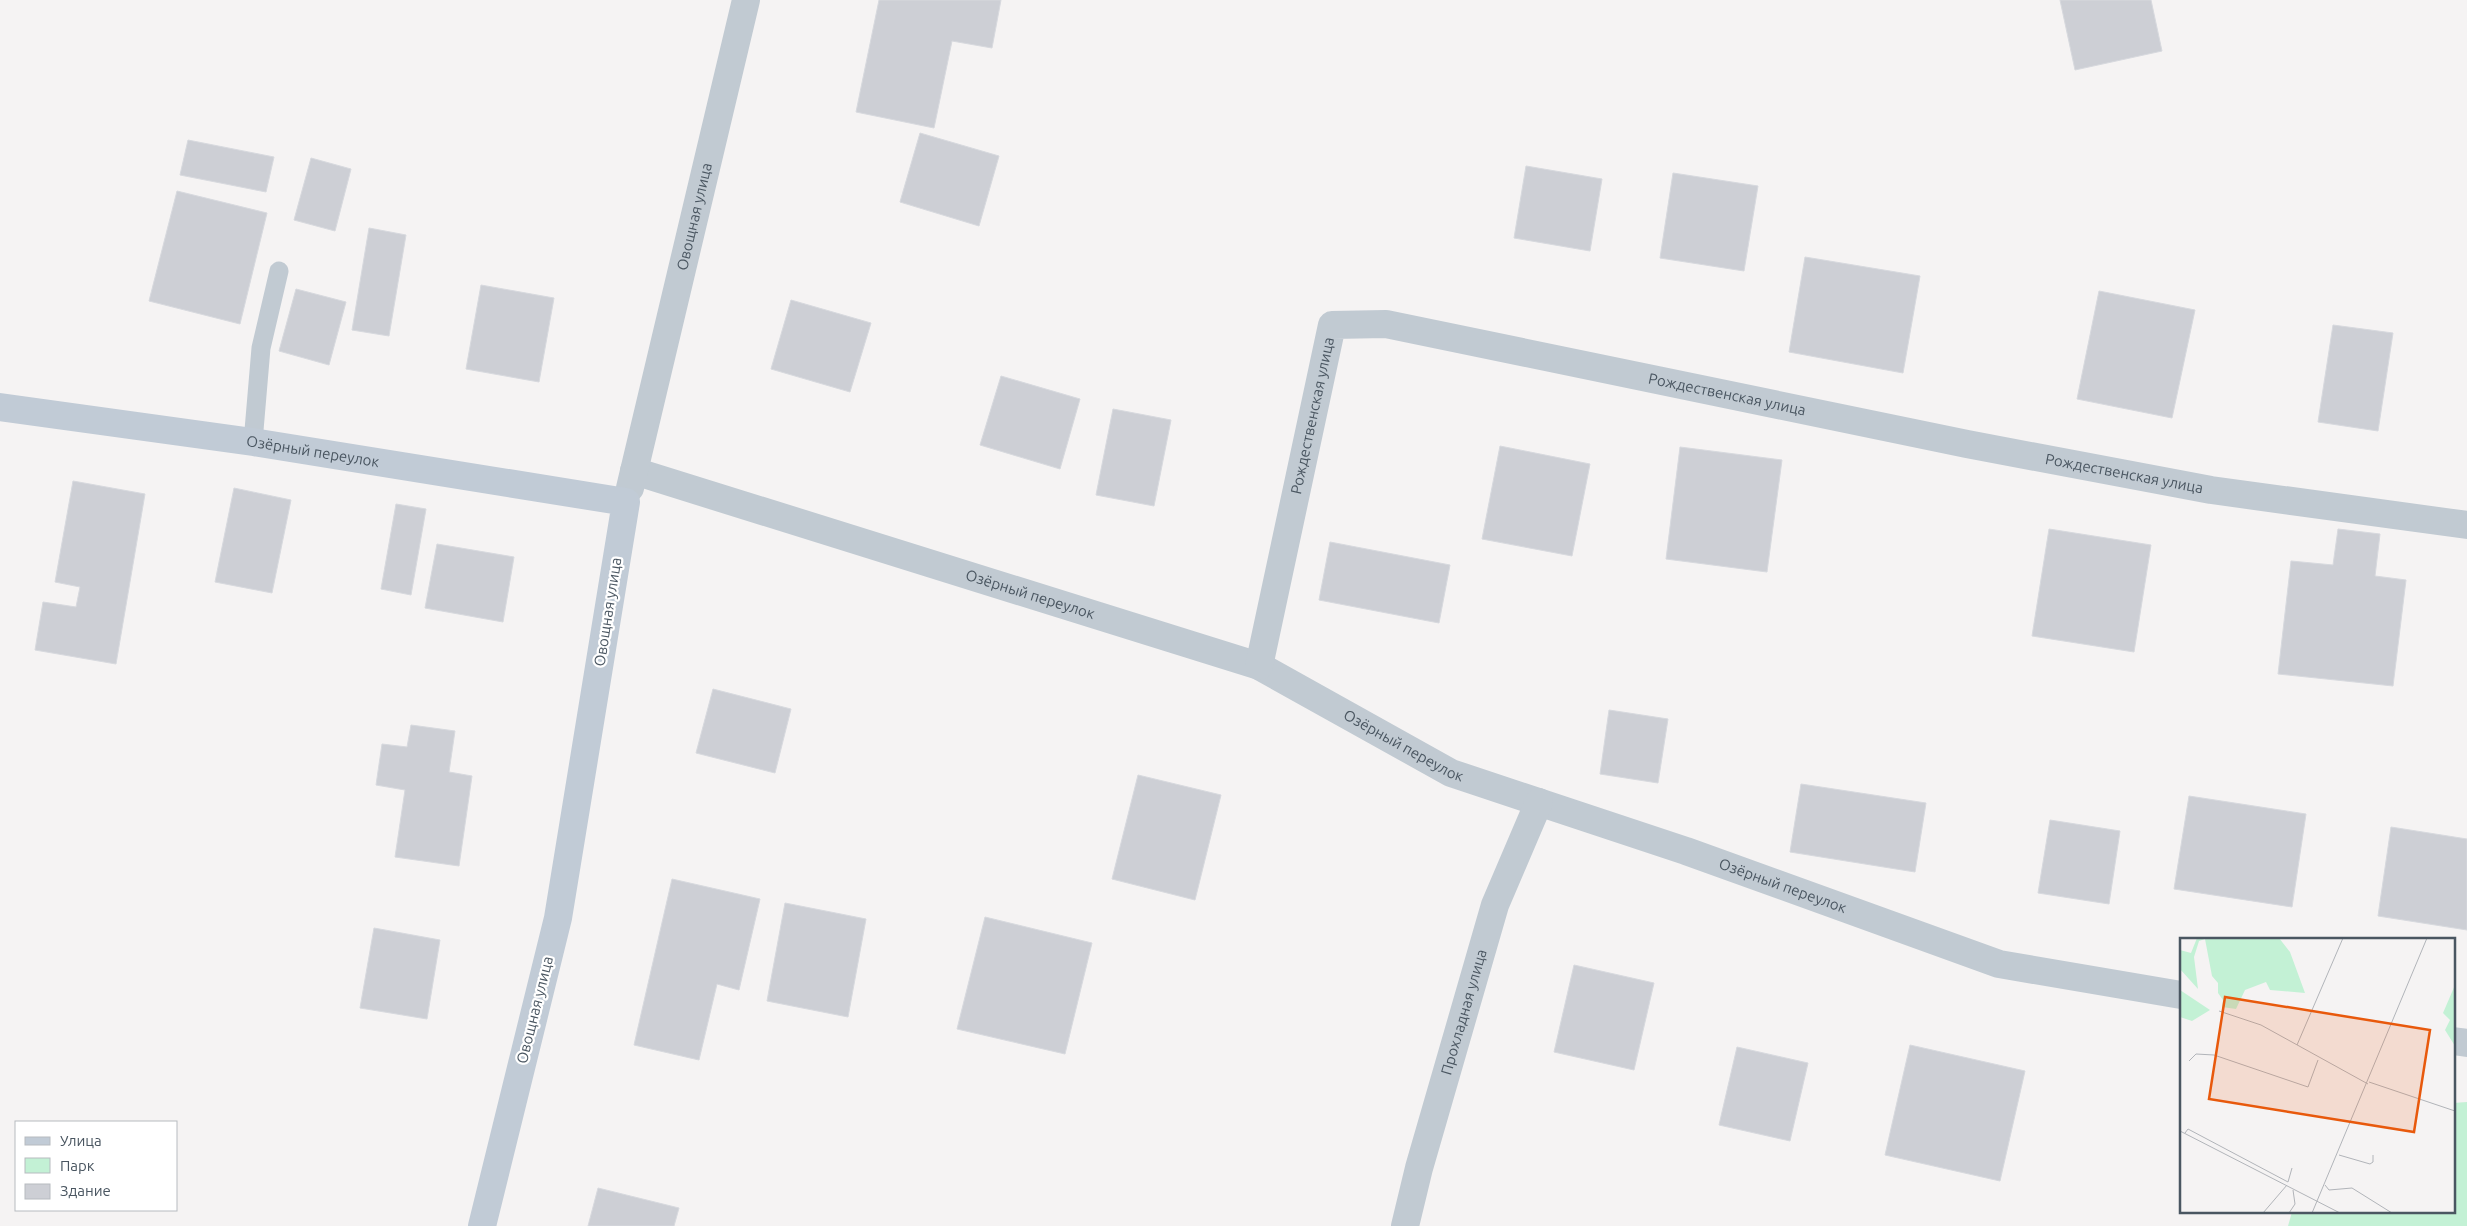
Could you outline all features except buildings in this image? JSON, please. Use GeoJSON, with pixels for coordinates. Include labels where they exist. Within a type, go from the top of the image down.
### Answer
{"type":"FeatureCollection","features":[{"type":"Feature","properties":{"kind":"street","name":"Овощная улица"},"geometry":{"type":"LineString","coordinates":[[482,1226],[558,918],[626,502],[746,0]]}},
{"type":"Feature","properties":{"kind":"street","name":"Рождественская улица"},"geometry":{"type":"LineString","coordinates":[[1258,666],[1332,325],[1386,324],[1967,444],[2211,490],[2467,525]]}},
{"type":"Feature","properties":{"kind":"street","name":"Озёрный переулок"},"geometry":{"type":"LineString","coordinates":[[0,407],[253,442],[626,502]]}},
{"type":"Feature","properties":{"kind":"street","name":"Озёрный переулок"},"geometry":{"type":"LineString","coordinates":[[634,471],[1258,666],[1451,773],[1686,851],[1999,964],[2180,995]]}},
{"type":"Feature","properties":{"kind":"street","name":"Прохладная улица"},"geometry":{"type":"LineString","coordinates":[[1405,1226],[1419,1168],[1496,905],[1539,802]]}},
{"type":"Feature","properties":{"kind":"street"},"geometry":{"type":"LineString","coordinates":[[2454,1041],[2467,1043]]}},
{"type":"Feature","properties":{"kind":"lane"},"geometry":{"type":"LineString","coordinates":[[253,442],[262,348],[279,271]]}},
{"type":"Feature","properties":{"kind":"green space"},"geometry":{"type":"Polygon","coordinates":[[[2467,1102],[2467,1226],[2288,1226],[2291,1214],[2454,1214],[2454,1103],[2467,1102]]]}}]}
